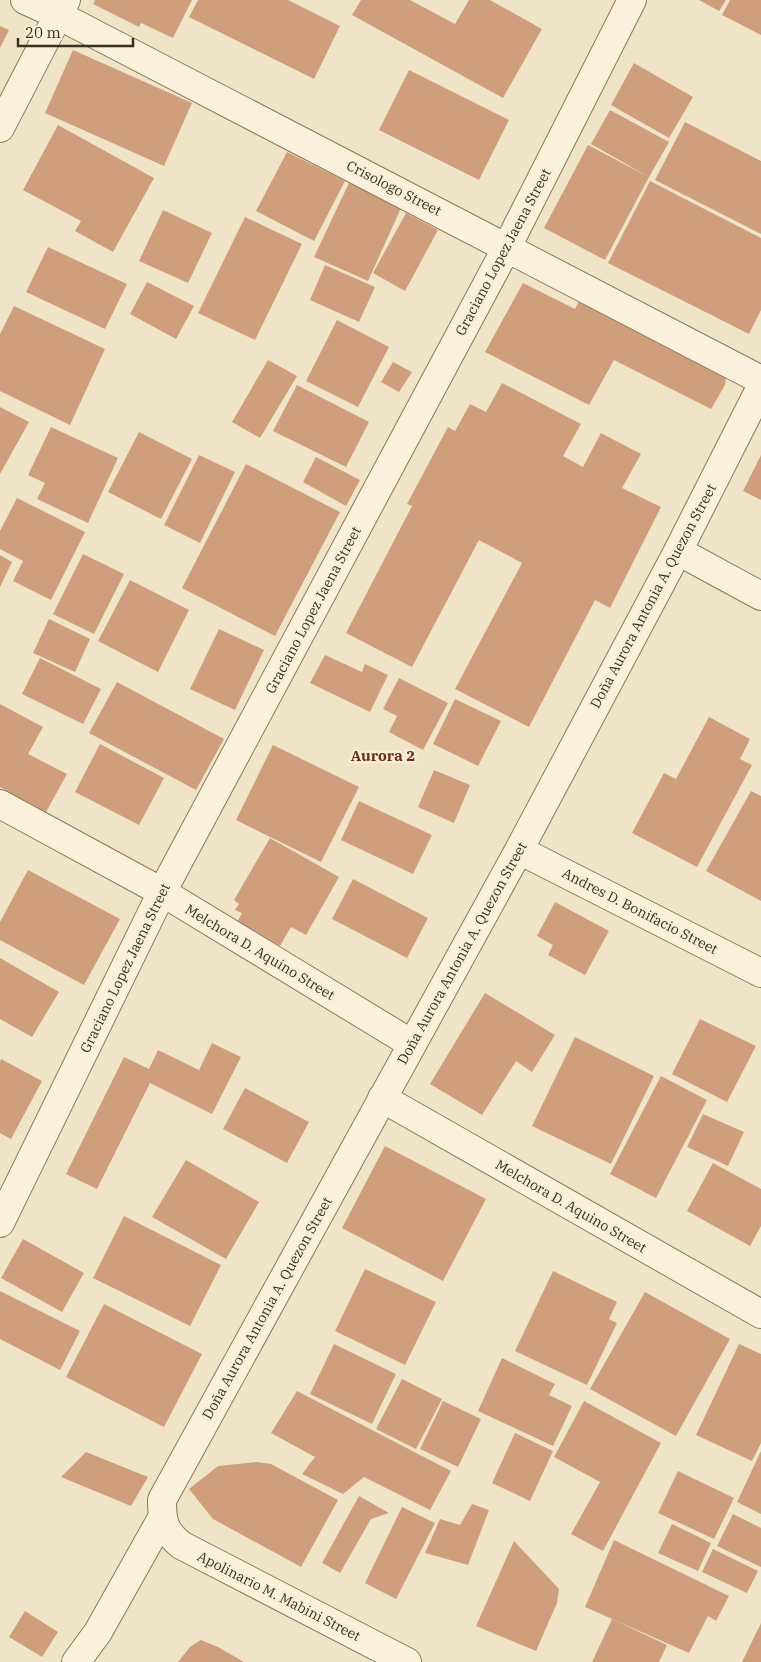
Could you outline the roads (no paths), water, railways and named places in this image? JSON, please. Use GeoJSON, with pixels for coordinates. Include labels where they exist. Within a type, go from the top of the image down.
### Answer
{"type":"FeatureCollection","features":[{"type":"Feature","properties":{"kind":"street","name":"Crisologo Street"},"geometry":{"type":"LineString","coordinates":[[25,0],[62,8],[507,247],[761,380]]}},
{"type":"Feature","properties":{"kind":"street","name":"Graciano Lopez Jaena Street"},"geometry":{"type":"LineString","coordinates":[[0,1223],[162,892],[507,247],[632,0]]}},
{"type":"Feature","properties":{"kind":"street"},"geometry":{"type":"LineString","coordinates":[[0,128],[62,8]]}},
{"type":"Feature","properties":{"kind":"street","name":"Doña Aurora Antonia A. Quezon Street"},"geometry":{"type":"LineString","coordinates":[[162,1518],[162,1500],[169,1486],[519,850],[678,552],[761,387]]}},
{"type":"Feature","properties":{"kind":"street"},"geometry":{"type":"LineString","coordinates":[[678,552],[761,596]]}},
{"type":"Feature","properties":{"kind":"street","name":"Melchora D. Aquino Street"},"geometry":{"type":"LineString","coordinates":[[0,804],[162,892],[412,1044]]}},
{"type":"Feature","properties":{"kind":"street","name":"Andres D. Bonifacio Street"},"geometry":{"type":"LineString","coordinates":[[519,850],[761,973]]}},
{"type":"Feature","properties":{"kind":"street","name":"Melchora D. Aquino Street"},"geometry":{"type":"LineString","coordinates":[[382,1098],[761,1314]]}},
{"type":"Feature","properties":{"kind":"street"},"geometry":{"type":"LineString","coordinates":[[76,1662],[98,1632],[162,1518]]}},
{"type":"Feature","properties":{"kind":"street","name":"Apolinario M. Mabini Street"},"geometry":{"type":"LineString","coordinates":[[162,1518],[169,1535],[181,1545],[407,1662]]}},
{"type":"Feature","properties":{"kind":"district","name":"Aurora 2"},"geometry":{"type":"Point","coordinates":[383,756]}}]}
